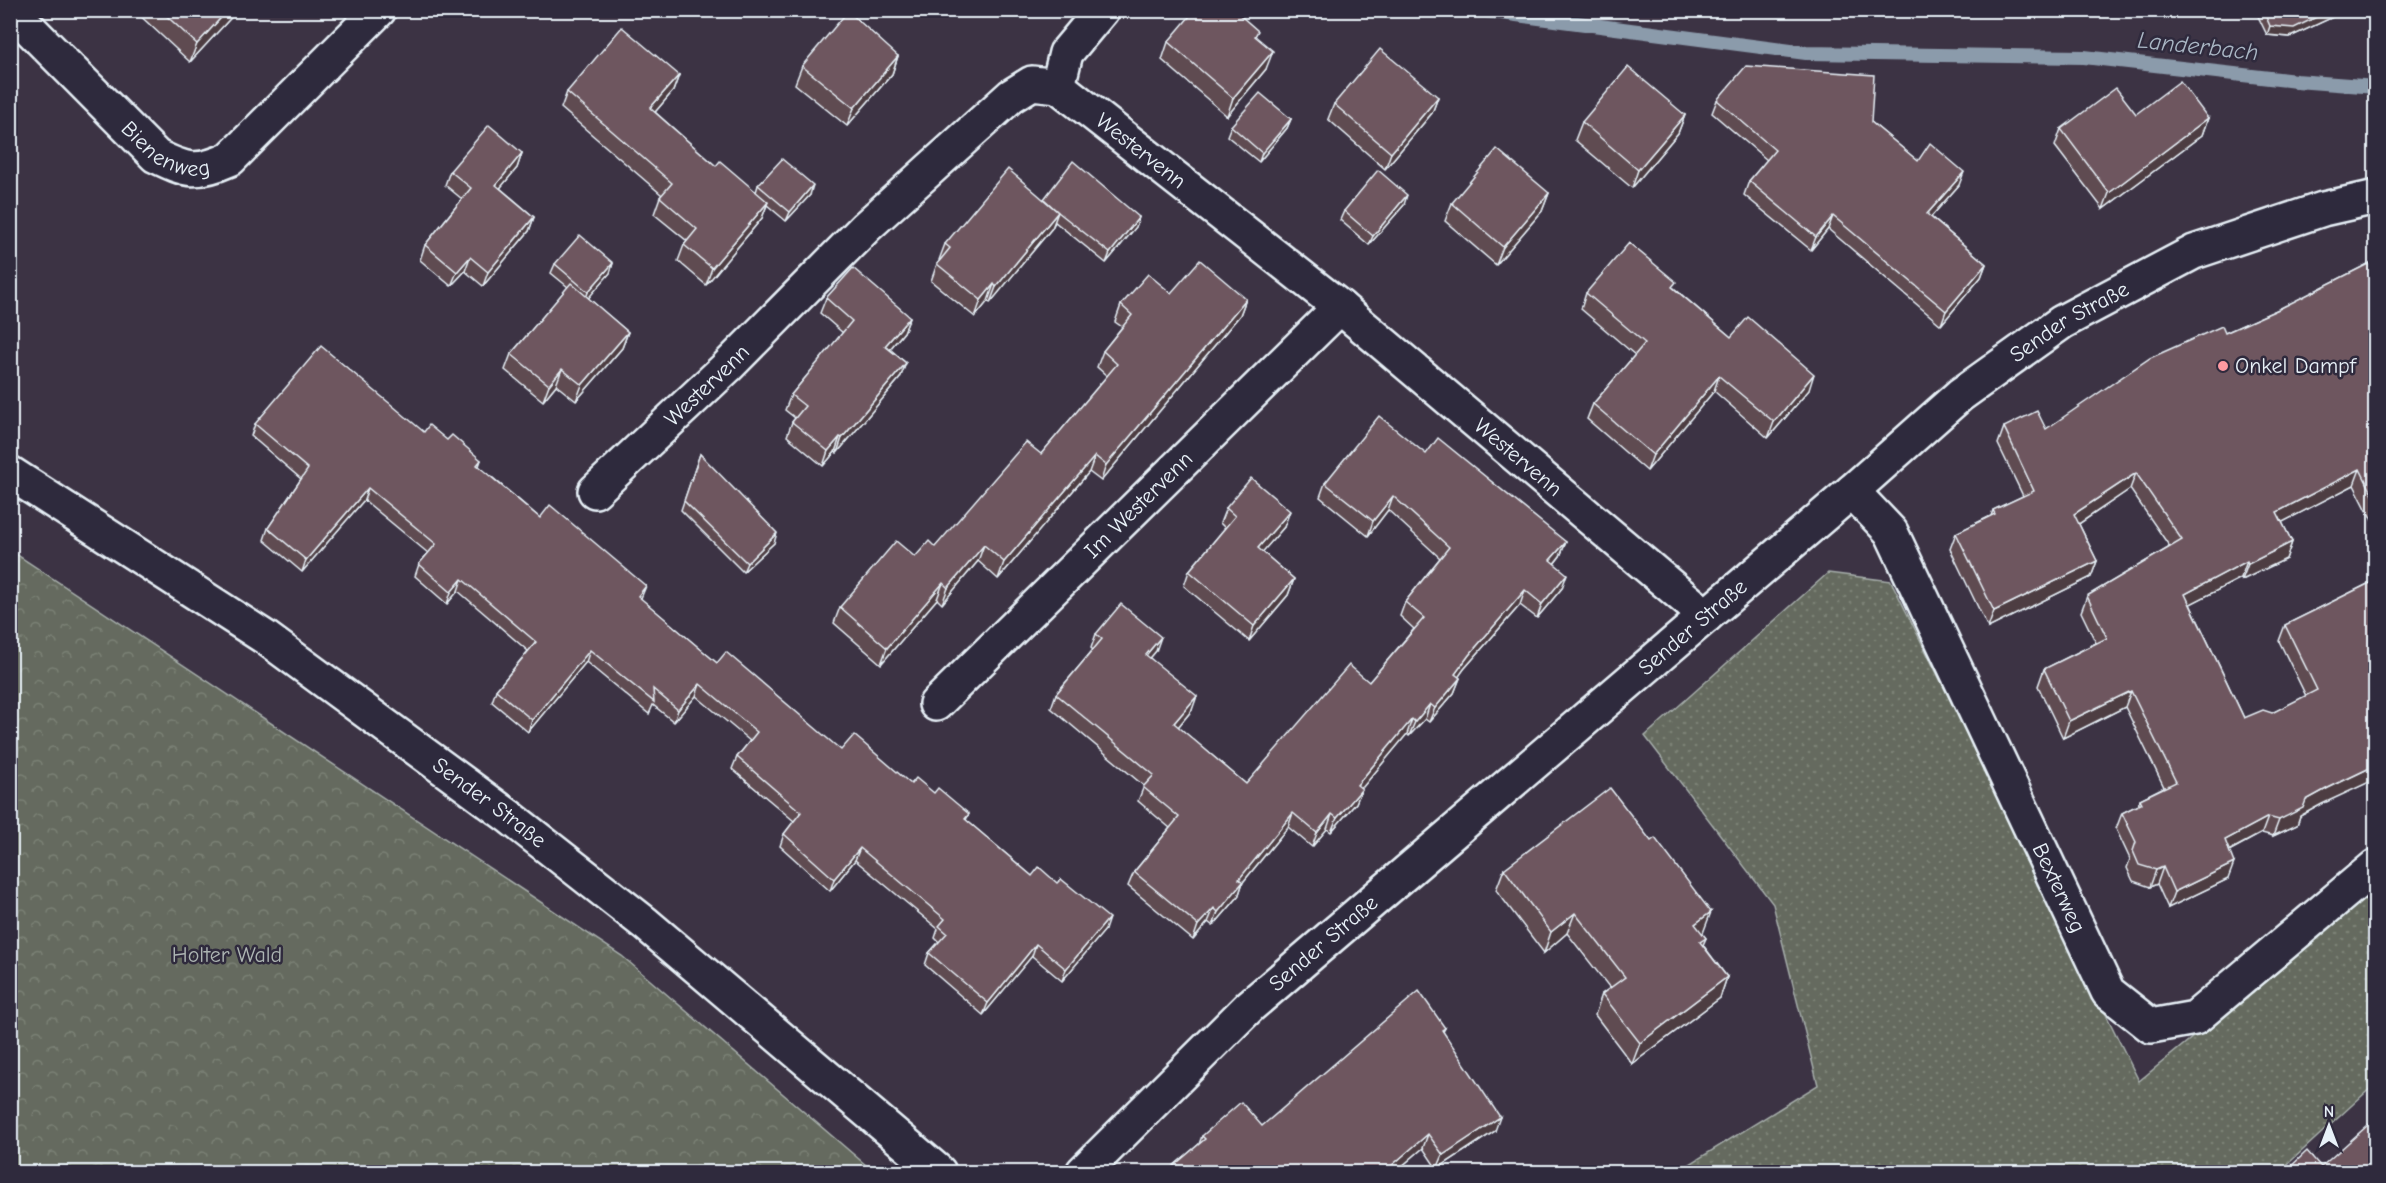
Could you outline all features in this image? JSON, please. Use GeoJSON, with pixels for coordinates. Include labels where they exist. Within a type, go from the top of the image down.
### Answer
{"type":"FeatureCollection","features":[{"type":"Feature","properties":{"kind":"street","name":"Bienenweg"},"geometry":{"type":"LineString","coordinates":[[11,10],[156,156],[183,169],[210,168],[230,159],[379,10]]}},
{"type":"Feature","properties":{"kind":"street"},"geometry":{"type":"LineString","coordinates":[[1058,86],[1066,53],[1102,10]]}},
{"type":"Feature","properties":{"kind":"street","name":"Westervenn"},"geometry":{"type":"LineString","coordinates":[[595,491],[727,367],[866,227],[1011,96],[1032,83],[1058,86],[1340,307],[1706,616]]}},
{"type":"Feature","properties":{"kind":"street","name":"Sender Straße"},"geometry":{"type":"LineString","coordinates":[[1083,1173],[1250,1006],[1852,491],[1960,395],[2062,322],[2194,252],[2323,209],[2376,197]]}},
{"type":"Feature","properties":{"kind":"street","name":"Im Westervenn"},"geometry":{"type":"LineString","coordinates":[[936,704],[1340,307]]}},
{"type":"Feature","properties":{"kind":"street","name":"Sender Straße"},"geometry":{"type":"LineString","coordinates":[[10,473],[266,638],[511,818],[646,924],[939,1173]]}},
{"type":"Feature","properties":{"kind":"street","name":"Bexterweg"},"geometry":{"type":"LineString","coordinates":[[1852,491],[1891,532],[2108,992],[2151,1026],[2195,1018],[2376,866]]}},
{"type":"Feature","properties":{"kind":"green space","name":"Holter Wald"},"geometry":{"type":"Polygon","coordinates":[[[10,550],[622,956],[874,1172],[11,1172],[10,550]]]}},
{"type":"Feature","properties":{"kind":"green space"},"geometry":{"type":"Polygon","coordinates":[[[1828,573],[1891,581],[2139,1081],[2367,895],[2376,904],[2375,1084],[2279,1172],[1677,1172],[1818,1085],[1773,904],[1645,736],[1828,573]]]}},
{"type":"Feature","properties":{"kind":"building"},"geometry":{"type":"Polygon","coordinates":[[[160,10],[228,10],[197,44],[160,10]]]}},
{"type":"Feature","properties":{"kind":"building"},"geometry":{"type":"Polygon","coordinates":[[[1195,10],[1234,10],[1258,31],[1255,36],[1273,51],[1233,98],[1168,42],[1195,10]]]}},
{"type":"Feature","properties":{"kind":"building"},"geometry":{"type":"Polygon","coordinates":[[[2263,10],[2331,10],[2294,28],[2270,26],[2263,10]]]}},
{"type":"Feature","properties":{"kind":"building"},"geometry":{"type":"Polygon","coordinates":[[[848,11],[898,56],[854,108],[802,66],[848,11]]]}},
{"type":"Feature","properties":{"kind":"building"},"geometry":{"type":"Polygon","coordinates":[[[622,27],[679,75],[650,108],[716,166],[720,161],[768,202],[712,268],[684,245],[697,229],[660,197],[672,183],[567,92],[622,27]]]}},
{"type":"Feature","properties":{"kind":"building"},"geometry":{"type":"Polygon","coordinates":[[[1380,49],[1438,97],[1391,153],[1334,104],[1380,49]]]}},
{"type":"Feature","properties":{"kind":"building"},"geometry":{"type":"Polygon","coordinates":[[[1746,66],[1874,75],[1871,122],[1918,161],[1930,143],[1964,172],[1927,214],[1986,264],[1946,311],[1833,216],[1816,237],[1749,181],[1775,150],[1717,100],[1746,66]]]}},
{"type":"Feature","properties":{"kind":"building"},"geometry":{"type":"Polygon","coordinates":[[[1628,67],[1685,115],[1638,170],[1582,122],[1628,67]]]}},
{"type":"Feature","properties":{"kind":"building"},"geometry":{"type":"Polygon","coordinates":[[[2180,81],[2208,118],[2109,193],[2061,129],[2116,88],[2136,114],[2180,81]]]}},
{"type":"Feature","properties":{"kind":"building"},"geometry":{"type":"Polygon","coordinates":[[[1260,93],[1291,119],[1262,153],[1231,126],[1260,93]]]}},
{"type":"Feature","properties":{"kind":"building"},"geometry":{"type":"Polygon","coordinates":[[[489,125],[522,153],[496,185],[534,217],[488,272],[470,257],[457,272],[425,245],[471,188],[450,171],[489,125]]]}},
{"type":"Feature","properties":{"kind":"building"},"geometry":{"type":"Polygon","coordinates":[[[1497,149],[1549,193],[1503,247],[1452,203],[1497,149]]]}},
{"type":"Feature","properties":{"kind":"building"},"geometry":{"type":"Polygon","coordinates":[[[782,159],[813,185],[790,212],[758,185],[782,159]]]}},
{"type":"Feature","properties":{"kind":"building"},"geometry":{"type":"Polygon","coordinates":[[[1073,161],[1139,217],[1110,253],[1044,199],[1073,161]]]}},
{"type":"Feature","properties":{"kind":"building"},"geometry":{"type":"Polygon","coordinates":[[[1008,169],[1058,212],[996,287],[994,284],[981,300],[937,264],[950,248],[945,244],[1008,169]]]}},
{"type":"Feature","properties":{"kind":"building"},"geometry":{"type":"Polygon","coordinates":[[[1378,170],[1407,195],[1373,236],[1344,211],[1378,170]]]}},
{"type":"Feature","properties":{"kind":"building"},"geometry":{"type":"Polygon","coordinates":[[[580,235],[613,263],[588,292],[555,264],[580,235]]]}},
{"type":"Feature","properties":{"kind":"building"},"geometry":{"type":"Polygon","coordinates":[[[1629,243],[1676,282],[1672,287],[1731,337],[1748,317],[1814,374],[1774,422],[1719,376],[1653,455],[1593,404],[1645,343],[1586,293],[1629,243]]]}},
{"type":"Feature","properties":{"kind":"building"},"geometry":{"type":"Polygon","coordinates":[[[1200,260],[1246,299],[1106,465],[1095,456],[1004,562],[984,545],[948,588],[943,583],[887,648],[840,607],[896,541],[915,557],[929,541],[935,547],[1026,442],[1041,454],[1117,364],[1103,351],[1132,315],[1121,305],[1148,274],[1171,293],[1200,260]]]}},
{"type":"Feature","properties":{"kind":"building"},"geometry":{"type":"Polygon","coordinates":[[[2376,260],[2376,331],[2373,332],[2376,336],[2376,501],[2360,469],[2277,512],[2292,542],[2248,564],[2247,561],[2185,594],[2244,718],[2263,710],[2272,713],[2317,690],[2285,625],[2376,580],[2376,765],[2306,800],[2303,808],[2279,820],[2268,817],[2225,840],[2234,863],[2174,892],[2163,867],[2156,870],[2139,865],[2133,851],[2136,842],[2122,813],[2142,803],[2140,799],[2176,782],[2131,691],[2069,721],[2044,669],[2107,638],[2087,596],[2182,540],[2136,473],[2074,514],[2097,561],[1994,611],[1956,533],[1995,514],[1993,510],[2034,491],[2004,427],[2037,411],[2046,429],[2150,358],[2222,326],[2225,333],[2279,309],[2376,260]]]}},
{"type":"Feature","properties":{"kind":"building"},"geometry":{"type":"Polygon","coordinates":[[[853,268],[910,317],[885,346],[906,363],[842,438],[840,437],[828,451],[792,422],[805,406],[791,395],[852,321],[826,298],[853,268]]]}},
{"type":"Feature","properties":{"kind":"building"},"geometry":{"type":"Polygon","coordinates":[[[571,283],[628,332],[582,385],[562,369],[549,385],[511,354],[571,283]]]}},
{"type":"Feature","properties":{"kind":"building"},"geometry":{"type":"Polygon","coordinates":[[[321,346],[424,432],[429,425],[447,440],[452,435],[481,460],[477,465],[540,518],[550,505],[646,586],[638,596],[717,663],[726,652],[841,750],[854,735],[911,784],[916,778],[934,793],[938,788],[969,814],[965,819],[1032,876],[1039,867],[1057,883],[1061,879],[1109,918],[1066,969],[1036,944],[988,1003],[929,953],[947,933],[939,926],[945,919],[860,848],[834,879],[784,834],[801,812],[737,757],[757,732],[700,684],[678,710],[653,689],[654,702],[590,650],[532,720],[496,690],[536,642],[462,579],[451,592],[419,564],[436,544],[368,488],[306,560],[268,528],[308,469],[255,424],[321,346]]]}},
{"type":"Feature","properties":{"kind":"building"},"geometry":{"type":"Polygon","coordinates":[[[1379,416],[1426,454],[1438,438],[1566,542],[1550,560],[1567,574],[1542,604],[1525,590],[1469,655],[1455,674],[1460,678],[1435,708],[1430,704],[1415,722],[1412,719],[1357,785],[1362,789],[1337,818],[1332,814],[1317,833],[1293,813],[1239,879],[1243,882],[1218,912],[1214,908],[1198,925],[1134,872],[1179,817],[1143,787],[1154,775],[1056,694],[1102,639],[1096,634],[1121,604],[1161,637],[1146,655],[1197,696],[1174,723],[1246,784],[1349,665],[1369,682],[1424,618],[1405,602],[1449,547],[1393,496],[1373,521],[1325,483],[1379,416]]]}},
{"type":"Feature","properties":{"kind":"building"},"geometry":{"type":"Polygon","coordinates":[[[700,454],[777,533],[747,563],[684,501],[700,454]]]}},
{"type":"Feature","properties":{"kind":"building"},"geometry":{"type":"Polygon","coordinates":[[[1251,478],[1290,511],[1258,548],[1294,579],[1254,626],[1189,571],[1235,516],[1226,508],[1251,478]]]}},
{"type":"Feature","properties":{"kind":"building"},"geometry":{"type":"Polygon","coordinates":[[[1610,788],[1651,841],[1655,838],[1711,912],[1695,924],[1706,938],[1700,942],[1727,977],[1640,1043],[1602,994],[1625,977],[1575,913],[1551,932],[1504,869],[1610,788]]]}},
{"type":"Feature","properties":{"kind":"building"},"geometry":{"type":"Polygon","coordinates":[[[1419,991],[1445,1028],[1442,1030],[1500,1117],[1443,1155],[1428,1134],[1383,1173],[1170,1173],[1173,1170],[1171,1168],[1205,1139],[1202,1136],[1241,1102],[1262,1126],[1419,991]]]}},
{"type":"Feature","properties":{"kind":"building"},"geometry":{"type":"Polygon","coordinates":[[[2376,1118],[2376,1173],[2284,1173],[2307,1151],[2321,1167],[2376,1118]]]}},
{"type":"Feature","properties":{"kind":"waterway","name":"Landerbach"},"geometry":{"type":"LineString","coordinates":[[1478,10],[1806,53],[2084,57],[2296,81],[2376,87]]}},
{"type":"Feature","properties":{"kind":"place","name":"Onkel Dampf"},"geometry":{"type":"Point","coordinates":[2223,366]}}]}
